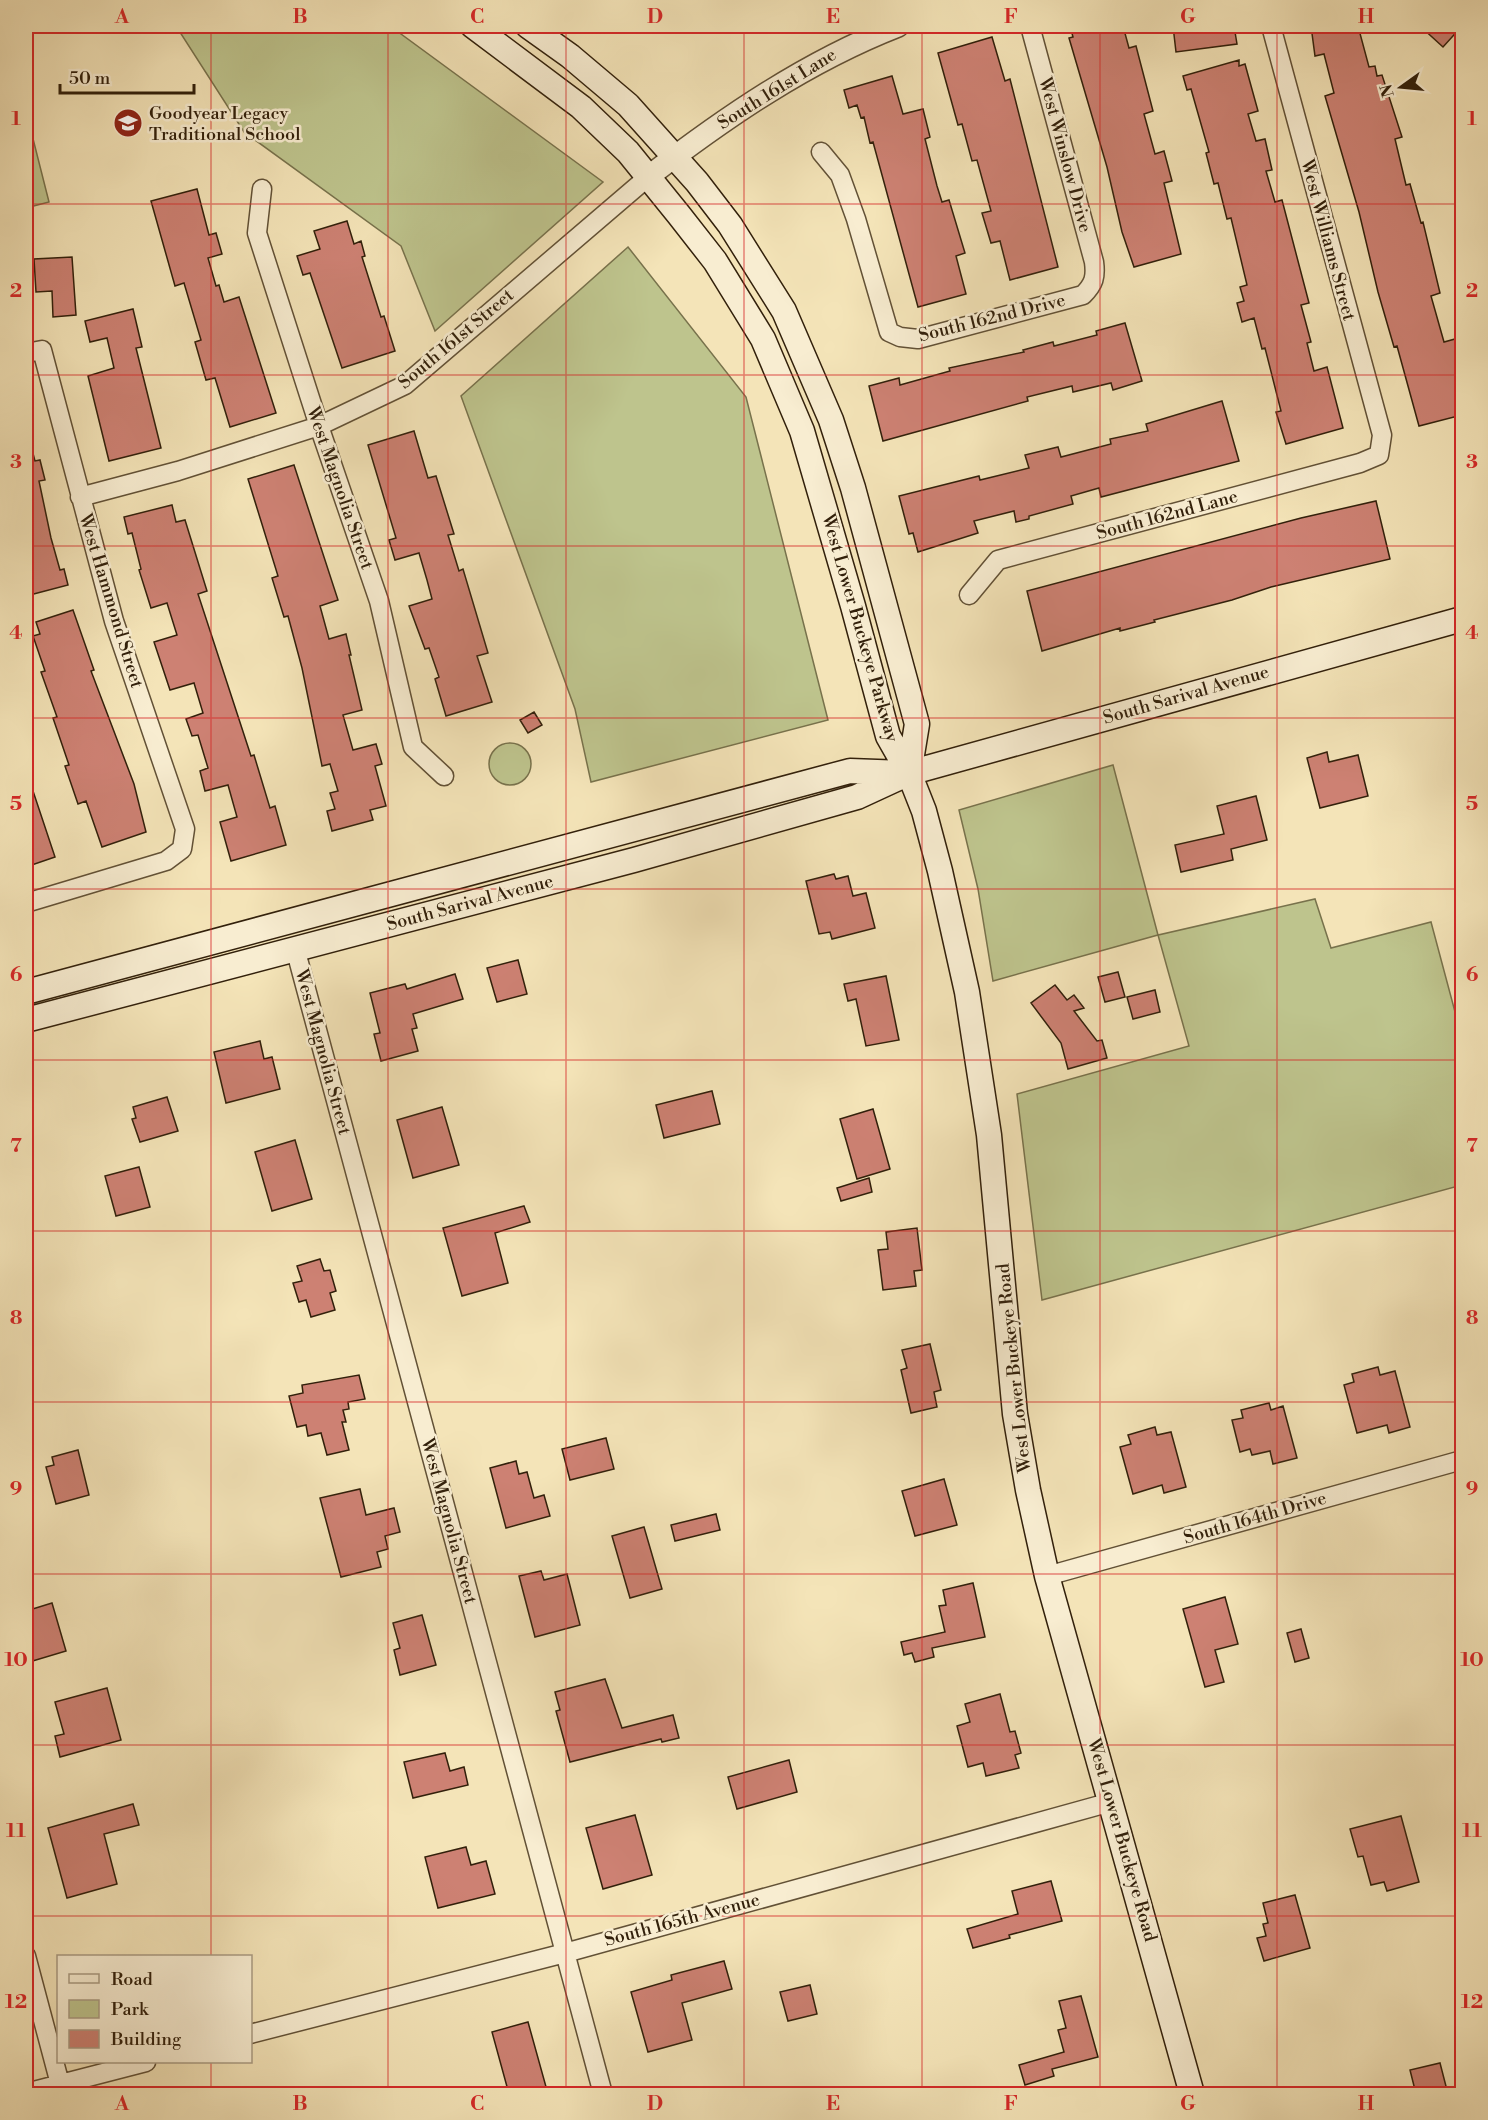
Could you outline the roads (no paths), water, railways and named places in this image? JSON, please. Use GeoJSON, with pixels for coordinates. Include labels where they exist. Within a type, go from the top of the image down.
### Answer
{"type":"FeatureCollection","features":[{"type":"Feature","properties":{"kind":"main road","name":"West Lower Buckeye Parkway"},"geometry":{"type":"LineString","coordinates":[[473,26],[580,107],[628,152],[662,166],[730,225],[784,311],[831,420],[853,488],[917,724],[909,773]]}},
{"type":"Feature","properties":{"kind":"main road","name":"West Lower Buckeye Parkway"},"geometry":{"type":"LineString","coordinates":[[528,26],[570,56],[628,105],[715,261],[763,339],[802,431],[888,736],[909,773]]}},
{"type":"Feature","properties":{"kind":"main road","name":"South Sarival Avenue"},"geometry":{"type":"LineString","coordinates":[[26,1020],[634,860],[846,800],[909,773],[1462,619]]}},
{"type":"Feature","properties":{"kind":"main road","name":"South Sarival Avenue"},"geometry":{"type":"LineString","coordinates":[[26,992],[850,771],[909,773]]}},
{"type":"Feature","properties":{"kind":"main road","name":"West Lower Buckeye Road"},"geometry":{"type":"LineString","coordinates":[[909,773],[924,811],[940,871],[975,1033],[1000,1230],[1015,1414],[1028,1490],[1047,1576],[1192,2094]]}},
{"type":"Feature","properties":{"kind":"main road"},"geometry":{"type":"LineString","coordinates":[[289,922],[295,948]]}},
{"type":"Feature","properties":{"kind":"street","name":"South 161st Lane"},"geometry":{"type":"LineString","coordinates":[[662,166],[752,101],[800,72],[848,46],[898,26]]}},
{"type":"Feature","properties":{"kind":"street","name":"West Winslow Drive"},"geometry":{"type":"LineString","coordinates":[[1030,26],[1094,262],[1093,285]]}},
{"type":"Feature","properties":{"kind":"street","name":"West Williams Street"},"geometry":{"type":"LineString","coordinates":[[1271,26],[1382,435],[1379,455]]}},
{"type":"Feature","properties":{"kind":"street","name":"South 162nd Drive"},"geometry":{"type":"LineString","coordinates":[[821,152],[840,174],[856,219],[889,332],[900,337],[918,339],[1083,295],[1093,285]]}},
{"type":"Feature","properties":{"kind":"street","name":"South 161st Street"},"geometry":{"type":"LineString","coordinates":[[80,497],[178,471],[319,426],[405,385],[662,166]]}},
{"type":"Feature","properties":{"kind":"street","name":"West Magnolia Street"},"geometry":{"type":"LineString","coordinates":[[262,189],[258,234],[319,426],[379,601],[413,747],[444,776]]}},
{"type":"Feature","properties":{"kind":"street","name":"West Hammond Street"},"geometry":{"type":"LineString","coordinates":[[26,903],[166,861],[182,849],[184,829],[114,621],[80,497],[34,351]]}},
{"type":"Feature","properties":{"kind":"street","name":"South 162nd Lane"},"geometry":{"type":"LineString","coordinates":[[969,595],[998,560],[1360,463],[1379,455]]}},
{"type":"Feature","properties":{"kind":"street","name":"West Magnolia Street"},"geometry":{"type":"LineString","coordinates":[[295,948],[603,2094]]}},
{"type":"Feature","properties":{"kind":"street","name":"South 164th Drive"},"geometry":{"type":"LineString","coordinates":[[1047,1576],[1462,1460]]}},
{"type":"Feature","properties":{"kind":"street","name":"South 165th Avenue"},"geometry":{"type":"LineString","coordinates":[[252,2033],[565,1953],[1112,1802]]}},
{"type":"Feature","properties":{"kind":"street"},"geometry":{"type":"LineString","coordinates":[[26,1956],[60,2084]]}},
{"type":"Feature","properties":{"kind":"street"},"geometry":{"type":"LineString","coordinates":[[26,2093],[139,2063]]}},
{"type":"Feature","properties":{"kind":"place","name":"Goodyear Legacy Traditional School"},"geometry":{"type":"Point","coordinates":[128,123]}}]}
